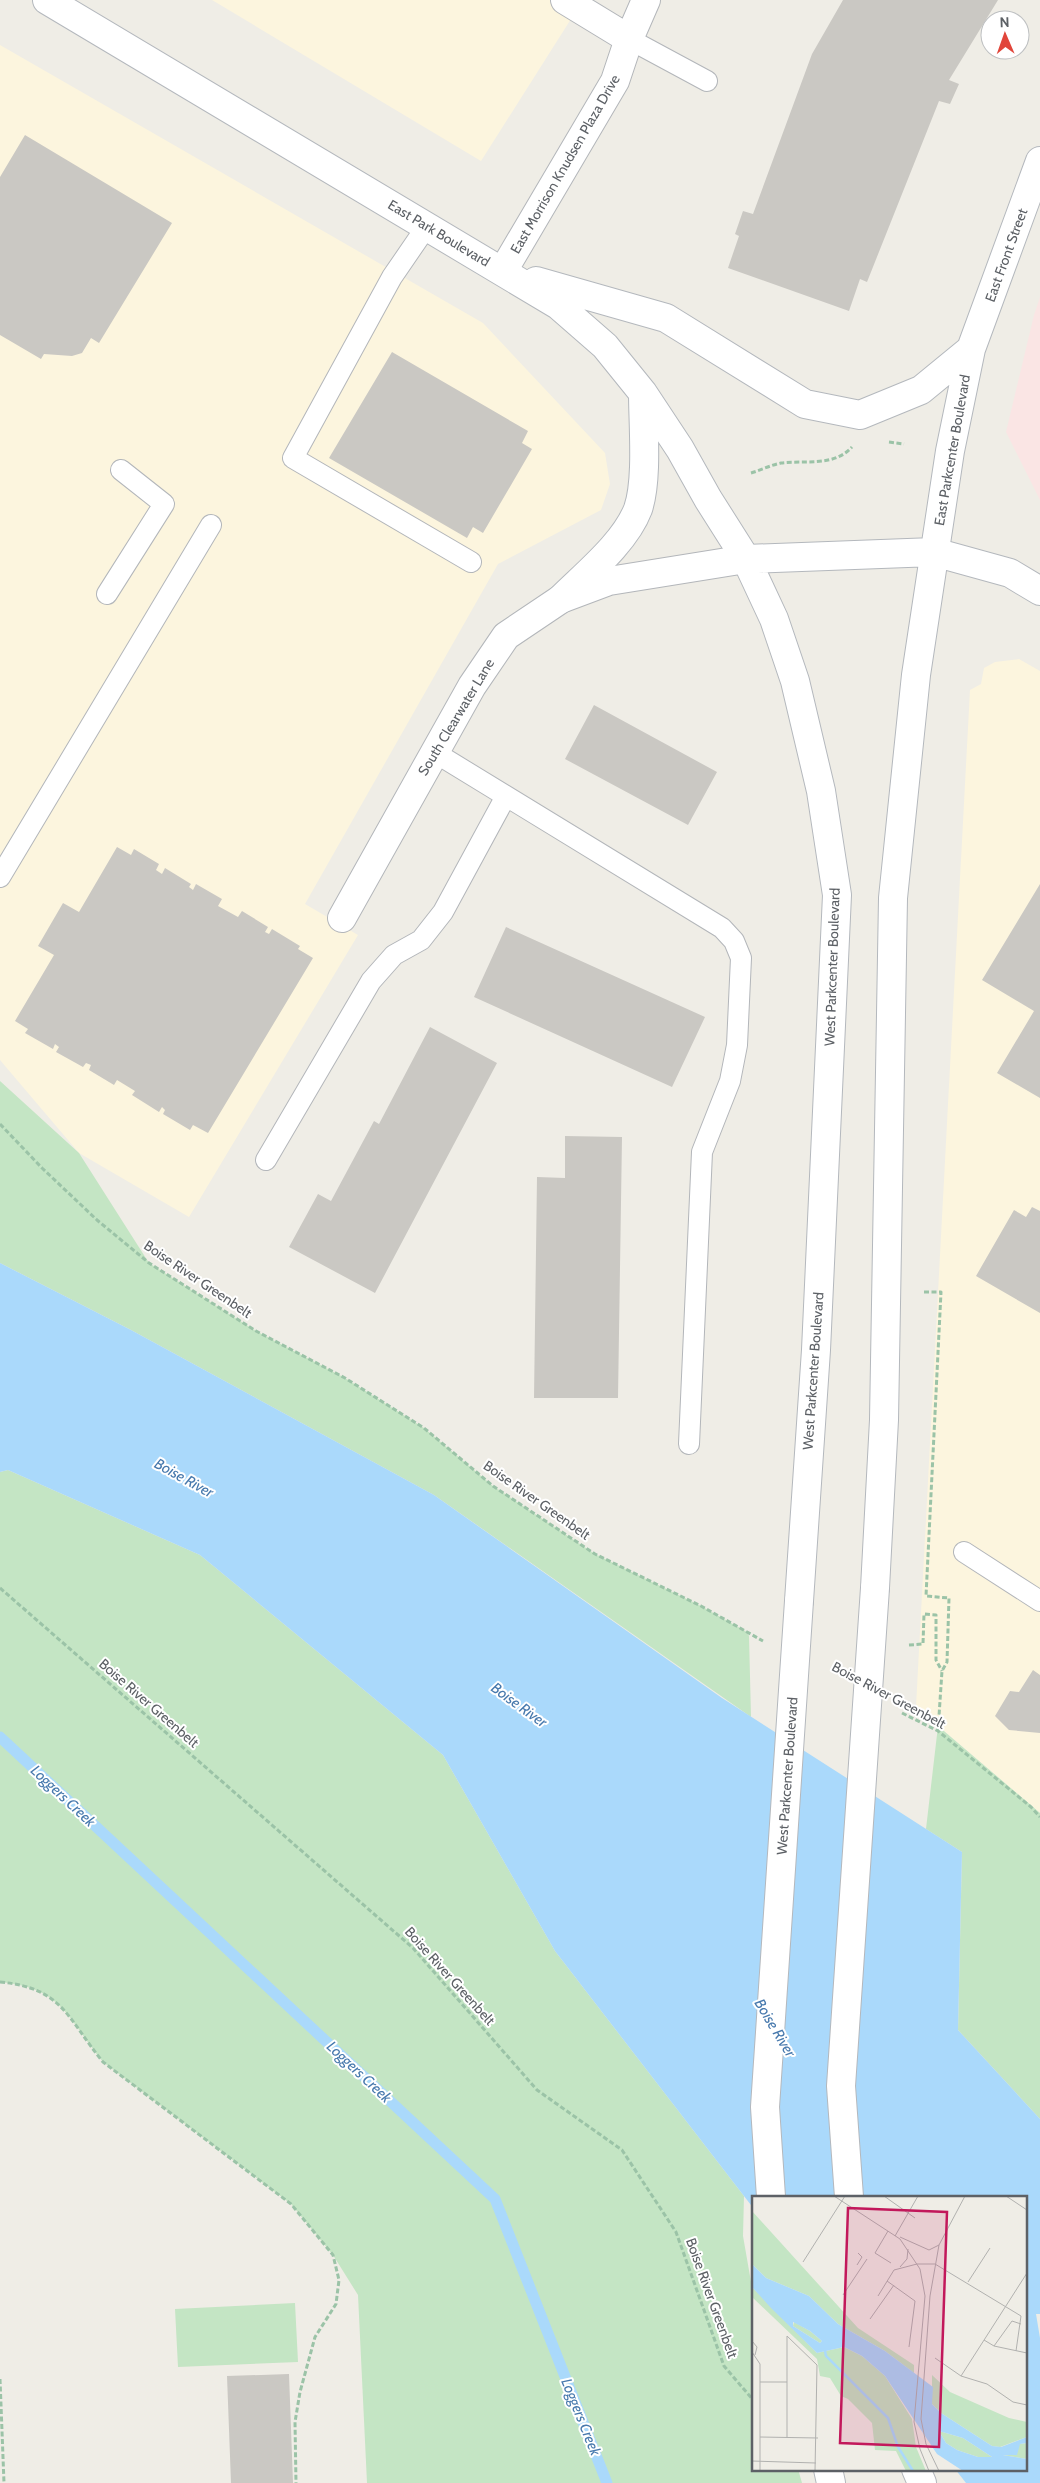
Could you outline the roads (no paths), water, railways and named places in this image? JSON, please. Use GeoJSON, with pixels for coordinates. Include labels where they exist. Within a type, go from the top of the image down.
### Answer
{"type":"FeatureCollection","features":[{"type":"Feature","properties":{"kind":"main road","name":"East Park Boulevard"},"geometry":{"type":"LineString","coordinates":[[47,0],[558,305],[605,346],[643,393],[746,559]]}},
{"type":"Feature","properties":{"kind":"main road"},"geometry":{"type":"LineString","coordinates":[[565,0],[629,40]]}},
{"type":"Feature","properties":{"kind":"main road","name":"East Morrison Knudsen Plaza Drive"},"geometry":{"type":"LineString","coordinates":[[503,271],[616,81],[629,40],[646,0]]}},
{"type":"Feature","properties":{"kind":"main road","name":"East Front Street"},"geometry":{"type":"LineString","coordinates":[[972,349],[1040,161]]}},
{"type":"Feature","properties":{"kind":"main road"},"geometry":{"type":"LineString","coordinates":[[503,271],[666,318],[804,404],[860,415],[921,390],[972,349]]}},
{"type":"Feature","properties":{"kind":"main road","name":"East Parkcenter Boulevard"},"geometry":{"type":"LineString","coordinates":[[934,552],[950,451],[972,349]]}},
{"type":"Feature","properties":{"kind":"main road"},"geometry":{"type":"LineString","coordinates":[[561,600],[616,544],[638,510],[642,492],[643,393]]}},
{"type":"Feature","properties":{"kind":"main road"},"geometry":{"type":"LineString","coordinates":[[849,2196],[841,2086],[875,1588],[884,1420],[893,898],[916,675],[934,552],[1010,574],[1040,591]]}},
{"type":"Feature","properties":{"kind":"main road","name":"South Clearwater Lane"},"geometry":{"type":"LineString","coordinates":[[342,918],[472,686],[506,636],[561,600],[610,581],[746,559],[934,552]]}},
{"type":"Feature","properties":{"kind":"main road","name":"West Parkcenter Boulevard"},"geometry":{"type":"LineString","coordinates":[[746,559],[774,619],[795,681],[821,791],[837,894],[816,1340],[765,2107],[771,2196]]}},
{"type":"Feature","properties":{"kind":"main road"},"geometry":{"type":"LineString","coordinates":[[828,2470],[831,2483]]}},
{"type":"Feature","properties":{"kind":"main road"},"geometry":{"type":"LineString","coordinates":[[916,2470],[922,2483]]}},
{"type":"Feature","properties":{"kind":"lane"},"geometry":{"type":"LineString","coordinates":[[629,40],[707,81]]}},
{"type":"Feature","properties":{"kind":"lane"},"geometry":{"type":"LineString","coordinates":[[427,226],[392,277],[293,458],[471,562]]}},
{"type":"Feature","properties":{"kind":"lane"},"geometry":{"type":"LineString","coordinates":[[107,594],[164,504],[121,470]]}},
{"type":"Feature","properties":{"kind":"lane"},"geometry":{"type":"LineString","coordinates":[[0,877],[211,525]]}},
{"type":"Feature","properties":{"kind":"lane"},"geometry":{"type":"LineString","coordinates":[[434,752],[722,928],[734,941],[741,958],[735,1054],[730,1081],[702,1152],[689,1444]]}},
{"type":"Feature","properties":{"kind":"lane"},"geometry":{"type":"LineString","coordinates":[[266,1160],[371,981],[394,955],[421,940],[443,912],[506,796]]}},
{"type":"Feature","properties":{"kind":"lane"},"geometry":{"type":"LineString","coordinates":[[964,1552],[1040,1601]]}},
{"type":"Feature","properties":{"kind":"water","name":"Boise River"},"geometry":{"type":"Polygon","coordinates":[[[0,1263],[131,1330],[434,1495],[722,1698],[962,1852],[958,2030],[1040,2119],[1040,2314],[1036,2314],[1040,2338],[1040,2483],[966,2483],[956,2470],[1028,2470],[1028,2196],[752,2196],[752,2206],[555,1951],[443,1755],[200,1555],[8,1470],[0,1472],[0,1263]]]}},
{"type":"Feature","properties":{"kind":"waterway","name":"Loggers Creek"},"geometry":{"type":"LineString","coordinates":[[0,1737],[495,2199],[607,2483]]}}]}
